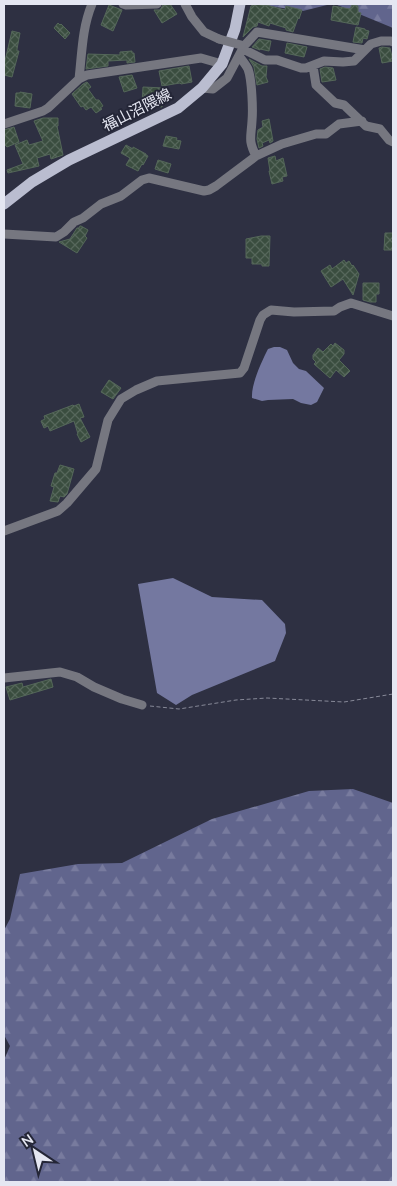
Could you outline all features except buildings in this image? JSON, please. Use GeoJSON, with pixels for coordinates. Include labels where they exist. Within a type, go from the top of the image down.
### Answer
{"type":"FeatureCollection","features":[{"type":"Feature","properties":{"kind":"main road","name":"福山沼隈線"},"geometry":{"type":"LineString","coordinates":[[4,204],[32,182],[69,160],[178,108],[202,88],[222,64],[235,29],[240,4]]}},
{"type":"Feature","properties":{"kind":"street"},"geometry":{"type":"LineString","coordinates":[[80,79],[83,36],[88,12],[92,4]]}},
{"type":"Feature","properties":{"kind":"street"},"geometry":{"type":"LineString","coordinates":[[123,4],[157,4]]}},
{"type":"Feature","properties":{"kind":"street"},"geometry":{"type":"LineString","coordinates":[[185,4],[192,17],[204,32],[265,60],[277,60],[301,68],[308,68],[324,61],[343,62],[354,60],[371,44],[381,41],[393,42]]}},
{"type":"Feature","properties":{"kind":"street"},"geometry":{"type":"LineString","coordinates":[[202,88],[213,89],[227,78],[242,49],[257,32],[364,50]]}},
{"type":"Feature","properties":{"kind":"street"},"geometry":{"type":"LineString","coordinates":[[242,49],[250,84],[251,145],[256,156]]}},
{"type":"Feature","properties":{"kind":"street"},"geometry":{"type":"LineString","coordinates":[[4,124],[43,111],[86,75],[201,58],[222,64]]}},
{"type":"Feature","properties":{"kind":"street"},"geometry":{"type":"LineString","coordinates":[[312,66],[316,85],[335,102],[344,105],[366,126],[380,129],[393,142]]}},
{"type":"Feature","properties":{"kind":"street"},"geometry":{"type":"LineString","coordinates":[[4,234],[56,237],[101,204],[121,196],[142,180],[149,178],[204,191],[209,190],[256,156],[282,144],[316,134],[326,134],[339,124],[362,122]]}},
{"type":"Feature","properties":{"kind":"street"},"geometry":{"type":"LineString","coordinates":[[4,531],[58,511],[67,503],[96,469],[108,420],[121,399],[157,381],[240,373],[244,368],[263,314],[271,310],[294,312],[334,311],[351,303],[393,316]]}},
{"type":"Feature","properties":{"kind":"street"},"geometry":{"type":"LineString","coordinates":[[4,678],[60,672],[78,677],[122,700],[142,705]]}},
{"type":"Feature","properties":{"kind":"path"},"geometry":{"type":"LineString","coordinates":[[142,705],[179,709],[236,700],[267,698],[344,702],[393,694]]}},
{"type":"Feature","properties":{"kind":"green space"},"geometry":{"type":"Polygon","coordinates":[[[256,4],[331,4],[303,11],[256,4]]]}},
{"type":"Feature","properties":{"kind":"green space"},"geometry":{"type":"Polygon","coordinates":[[[335,4],[393,4],[393,28],[335,4]]]}},
{"type":"Feature","properties":{"kind":"green space"},"geometry":{"type":"Polygon","coordinates":[[[353,789],[393,803],[393,1182],[4,1182],[4,1060],[10,1046],[4,1035],[4,930],[10,919],[20,874],[78,864],[122,863],[212,819],[309,791],[353,789]]]}},
{"type":"Feature","properties":{"kind":"shaded area"},"geometry":{"type":"Polygon","coordinates":[[[274,347],[287,350],[293,363],[299,369],[306,371],[324,388],[317,402],[311,405],[293,399],[262,401],[252,398],[253,386],[260,366],[268,349],[274,347]]]}},
{"type":"Feature","properties":{"kind":"shaded area"},"geometry":{"type":"Polygon","coordinates":[[[173,578],[212,597],[262,600],[285,624],[286,633],[275,661],[192,695],[176,705],[157,693],[138,584],[173,578]]]}}]}
